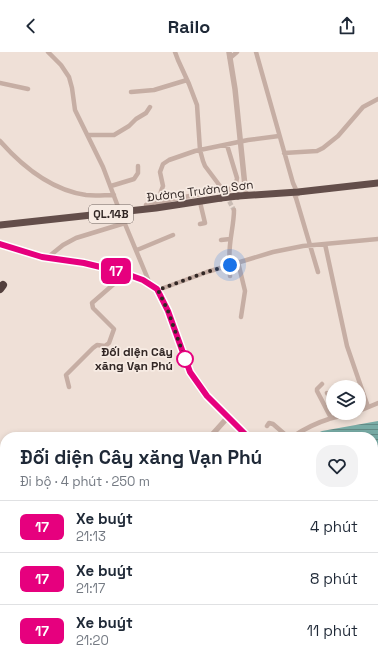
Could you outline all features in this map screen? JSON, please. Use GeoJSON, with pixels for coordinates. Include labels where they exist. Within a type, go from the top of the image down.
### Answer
{"type":"FeatureCollection","features":[{"type":"Feature","properties":{"kind":"highway","name":"Đường Trường Sơn"},"geometry":{"type":"LineString","coordinates":[[0,225],[146,210],[238,196],[298,192],[378,183]]}},
{"type":"Feature","properties":{"kind":"street"},"geometry":{"type":"LineString","coordinates":[[48,52],[61,65],[68,77],[72,88],[75,110],[111,186],[120,212],[150,284]]}},
{"type":"Feature","properties":{"kind":"street"},"geometry":{"type":"LineString","coordinates":[[176,52],[196,105],[200,150],[205,166],[223,190]]}},
{"type":"Feature","properties":{"kind":"street"},"geometry":{"type":"LineString","coordinates":[[237,52],[229,55],[235,89],[246,196]]}},
{"type":"Feature","properties":{"kind":"street"},"geometry":{"type":"LineString","coordinates":[[256,52],[284,154],[293,183],[298,192],[295,196],[318,272]]}},
{"type":"Feature","properties":{"kind":"street"},"geometry":{"type":"LineString","coordinates":[[131,92],[148,91],[187,80]]}},
{"type":"Feature","properties":{"kind":"street"},"geometry":{"type":"LineString","coordinates":[[0,83],[28,89]]}},
{"type":"Feature","properties":{"kind":"street"},"geometry":{"type":"LineString","coordinates":[[284,154],[317,151],[323,148],[338,136],[362,107],[378,99]]}},
{"type":"Feature","properties":{"kind":"street"},"geometry":{"type":"LineString","coordinates":[[88,135],[114,135],[146,113],[150,107]]}},
{"type":"Feature","properties":{"kind":"street"},"geometry":{"type":"LineString","coordinates":[[156,205],[163,186],[160,172],[163,164],[169,160],[200,150],[248,140],[279,136]]}},
{"type":"Feature","properties":{"kind":"street"},"geometry":{"type":"LineString","coordinates":[[0,141],[32,170],[59,187],[84,195],[114,195]]}},
{"type":"Feature","properties":{"kind":"street"},"geometry":{"type":"LineString","coordinates":[[146,210],[146,205],[152,203],[156,205],[173,199],[229,190],[236,184],[237,178],[227,145]]}},
{"type":"Feature","properties":{"kind":"street"},"geometry":{"type":"LineString","coordinates":[[111,186],[134,179],[138,174],[138,166]]}},
{"type":"Feature","properties":{"kind":"street"},"geometry":{"type":"LineString","coordinates":[[200,202],[205,223],[200,224]]}},
{"type":"Feature","properties":{"kind":"street"},"geometry":{"type":"LineString","coordinates":[[230,276],[230,238],[234,220],[234,210]]}},
{"type":"Feature","properties":{"kind":"street"},"geometry":{"type":"LineString","coordinates":[[47,258],[63,245],[76,238],[125,223]]}},
{"type":"Feature","properties":{"kind":"street"},"geometry":{"type":"LineString","coordinates":[[137,250],[173,235]]}},
{"type":"Feature","properties":{"kind":"street"},"geometry":{"type":"LineString","coordinates":[[221,240],[230,238]]}},
{"type":"Feature","properties":{"kind":"street"},"geometry":{"type":"LineString","coordinates":[[158,290],[207,272],[273,252],[310,245],[378,238]]}},
{"type":"Feature","properties":{"kind":"street"},"geometry":{"type":"LineString","coordinates":[[0,244],[47,258],[77,262],[121,272],[150,284],[158,290],[168,311],[190,372],[207,396],[243,432]]}},
{"type":"Feature","properties":{"kind":"street"},"geometry":{"type":"LineString","coordinates":[[324,244],[347,346],[368,407],[378,403]]}},
{"type":"Feature","properties":{"kind":"street"},"geometry":{"type":"LineString","coordinates":[[238,262],[245,291],[241,317]]}},
{"type":"Feature","properties":{"kind":"street"},"geometry":{"type":"LineString","coordinates":[[69,387],[66,375],[69,371],[97,345],[105,346],[109,343],[114,329],[93,308],[92,302],[115,283],[121,272]]}},
{"type":"Feature","properties":{"kind":"street"},"geometry":{"type":"LineString","coordinates":[[322,384],[317,391],[326,408]]}},
{"type":"Feature","properties":{"kind":"street"},"geometry":{"type":"LineString","coordinates":[[214,432],[228,417]]}},
{"type":"Feature","properties":{"kind":"street"},"geometry":{"type":"LineString","coordinates":[[300,432],[326,420]]}},
{"type":"Feature","properties":{"kind":"street"},"geometry":{"type":"LineString","coordinates":[[267,426],[269,423],[273,424],[282,432]]}},
{"type":"Feature","properties":{"kind":"water"},"geometry":{"type":"Polygon","coordinates":[[[378,421],[378,432],[320,432],[378,421]]]}},
{"type":"Feature","properties":{"kind":"tunnel"},"geometry":{"type":"LineString","coordinates":[[223,190],[234,210]]}},
{"type":"Feature","properties":{"kind":"bus line","name":"17"},"geometry":{"type":"LineString","coordinates":[[0,244],[42,257],[63,259],[121,272],[143,280],[157,289],[168,311],[190,372],[207,396],[243,432]]}},
{"type":"Feature","properties":{"kind":"place","name":"Đối diện Cây xăng Vạn Phú"},"geometry":{"type":"Point","coordinates":[185,359]}},
{"type":"Feature","properties":{"kind":"route"},"geometry":{"type":"LineString","coordinates":[[185,359],[186,360],[168,311],[158,290],[230,265]]}}]}
